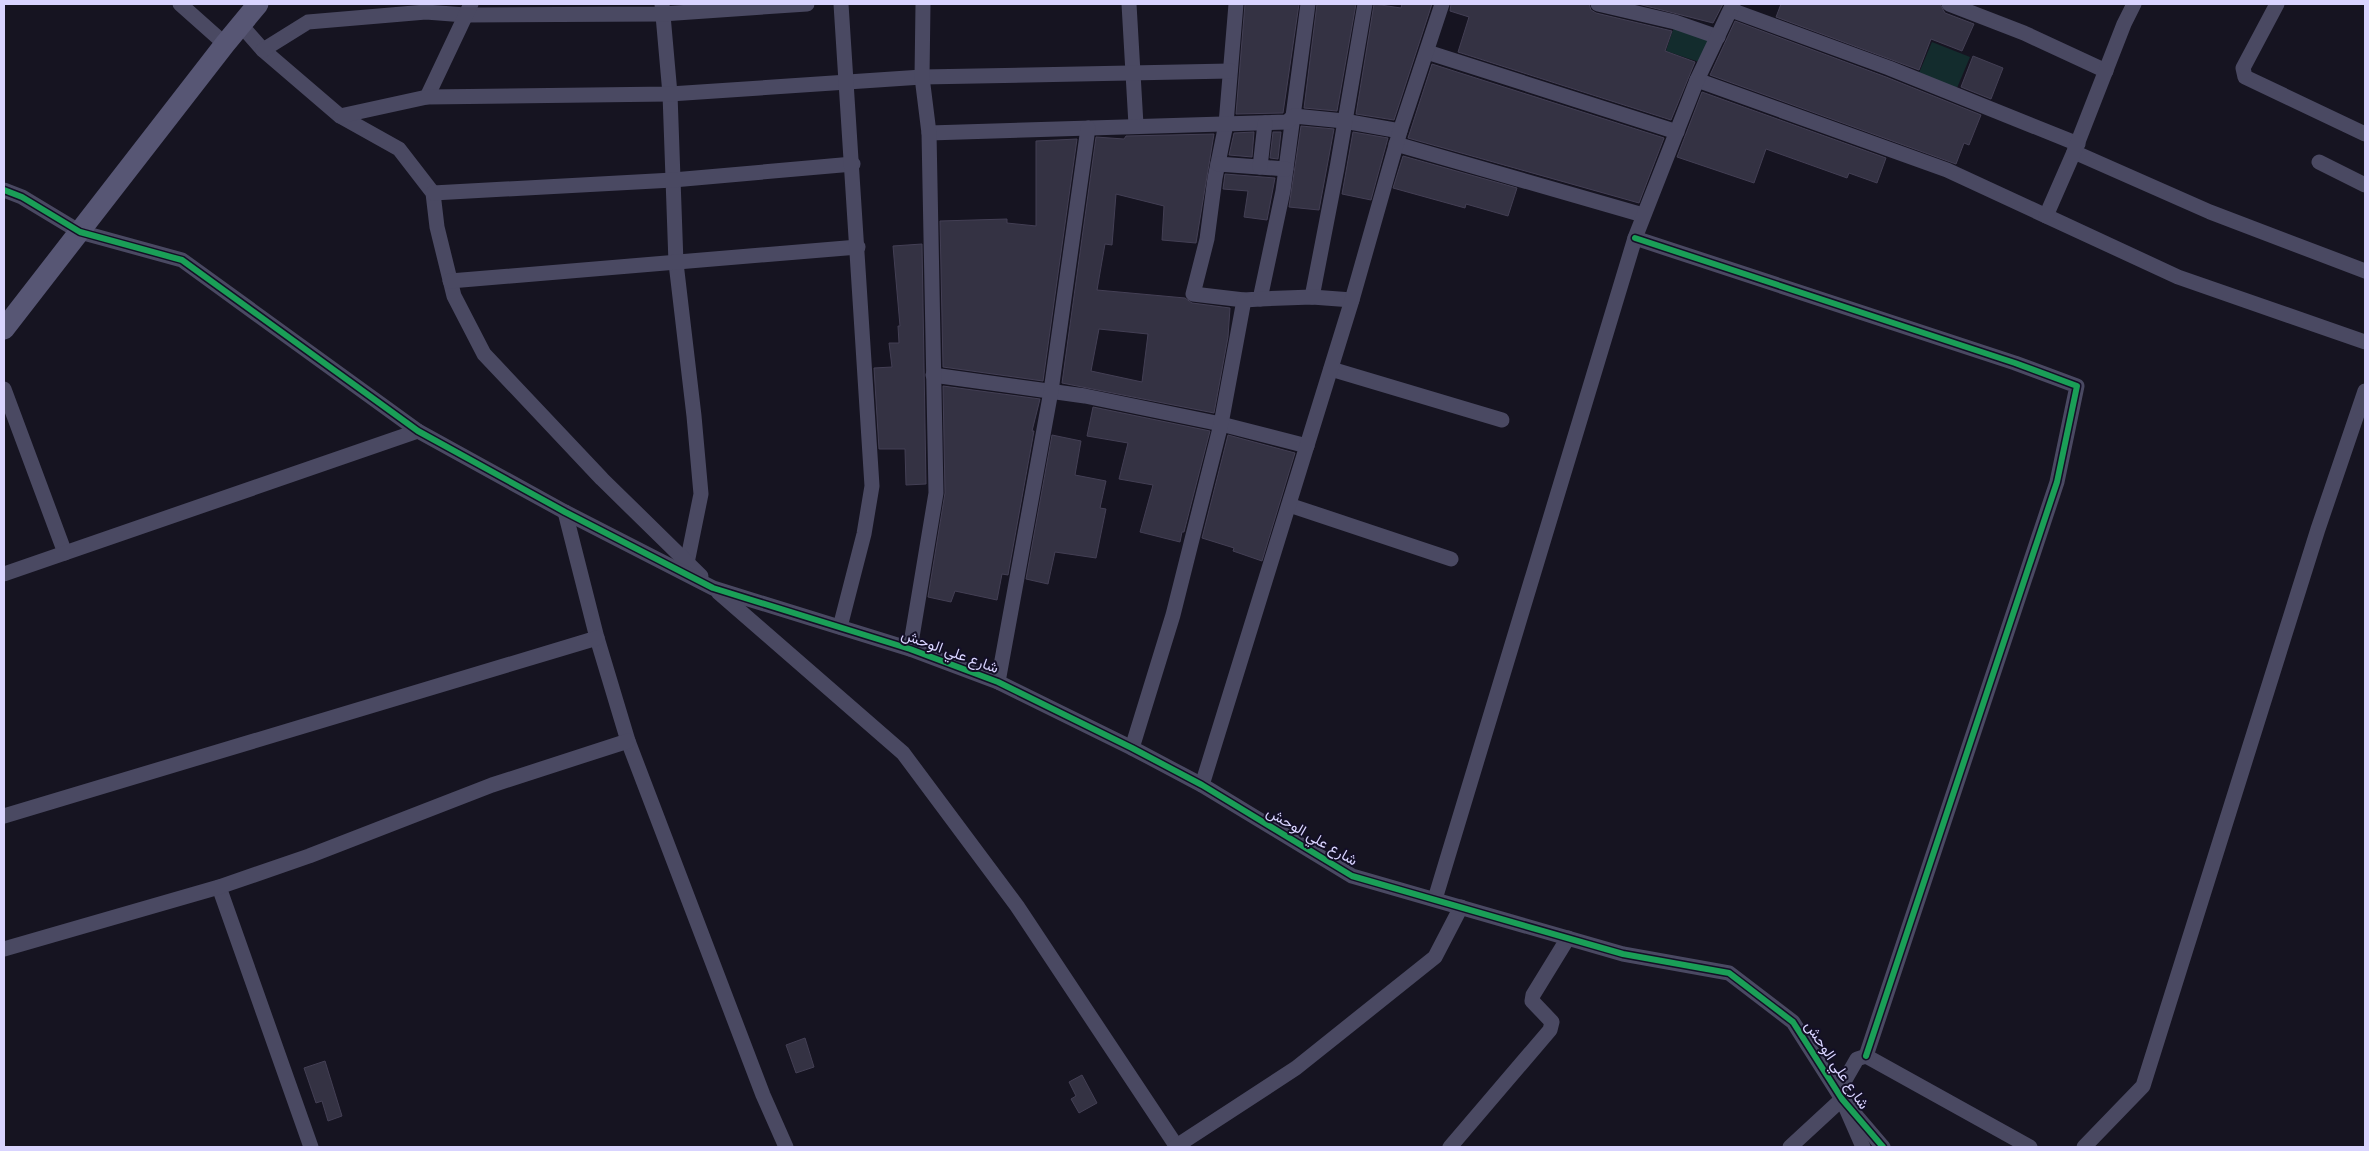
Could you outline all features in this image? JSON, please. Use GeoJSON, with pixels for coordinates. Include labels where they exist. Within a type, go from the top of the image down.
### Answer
{"type":"FeatureCollection","features":[{"type":"Feature","properties":{"kind":"main road"},"geometry":{"type":"LineString","coordinates":[[4,329],[224,44],[258,4]]}},
{"type":"Feature","properties":{"kind":"street"},"geometry":{"type":"LineString","coordinates":[[180,4],[224,44]]}},
{"type":"Feature","properties":{"kind":"street"},"geometry":{"type":"LineString","coordinates":[[263,50],[308,22],[426,12],[662,9],[807,4]]}},
{"type":"Feature","properties":{"kind":"street"},"geometry":{"type":"LineString","coordinates":[[840,627],[864,534],[872,486],[853,164],[845,82],[841,4]]}},
{"type":"Feature","properties":{"kind":"street"},"geometry":{"type":"LineString","coordinates":[[910,649],[936,493],[929,133],[922,77],[923,4]]}},
{"type":"Feature","properties":{"kind":"street"},"geometry":{"type":"LineString","coordinates":[[1128,4],[1134,71],[1136,125]]}},
{"type":"Feature","properties":{"kind":"street"},"geometry":{"type":"LineString","coordinates":[[1236,4],[1226,124],[1207,239],[1193,294],[1244,300],[1312,298],[1352,300]]}},
{"type":"Feature","properties":{"kind":"street"},"geometry":{"type":"LineString","coordinates":[[1260,299],[1286,169],[1308,4]]}},
{"type":"Feature","properties":{"kind":"street"},"geometry":{"type":"LineString","coordinates":[[1312,298],[1365,4]]}},
{"type":"Feature","properties":{"kind":"street"},"geometry":{"type":"LineString","coordinates":[[1202,785],[1352,300],[1398,138],[1442,4]]}},
{"type":"Feature","properties":{"kind":"street"},"geometry":{"type":"LineString","coordinates":[[1598,4],[1675,22],[1718,36]]}},
{"type":"Feature","properties":{"kind":"street"},"geometry":{"type":"LineString","coordinates":[[1949,4],[2024,33],[2106,71]]}},
{"type":"Feature","properties":{"kind":"street"},"geometry":{"type":"LineString","coordinates":[[2046,216],[2076,148],[2134,4]]}},
{"type":"Feature","properties":{"kind":"street"},"geometry":{"type":"LineString","coordinates":[[2277,4],[2243,68],[2245,77],[2365,134]]}},
{"type":"Feature","properties":{"kind":"street"},"geometry":{"type":"LineString","coordinates":[[1435,900],[1634,238],[1698,80],[1732,7],[1889,68],[2076,148],[2210,212],[2365,271]]}},
{"type":"Feature","properties":{"kind":"street"},"geometry":{"type":"LineString","coordinates":[[662,9],[670,94],[676,263],[701,494],[687,563]]}},
{"type":"Feature","properties":{"kind":"street"},"geometry":{"type":"LineString","coordinates":[[427,97],[468,10]]}},
{"type":"Feature","properties":{"kind":"street"},"geometry":{"type":"LineString","coordinates":[[241,25],[263,50],[340,116],[399,149],[433,193],[438,227],[454,296],[484,354],[602,479],[713,588],[903,753],[1017,906],[1176,1147],[1296,1068],[1435,958],[1461,907]]}},
{"type":"Feature","properties":{"kind":"street"},"geometry":{"type":"LineString","coordinates":[[1427,52],[1677,132]]}},
{"type":"Feature","properties":{"kind":"street"},"geometry":{"type":"LineString","coordinates":[[340,116],[427,97],[670,94],[922,77],[1134,71],[1230,71]]}},
{"type":"Feature","properties":{"kind":"street"},"geometry":{"type":"LineString","coordinates":[[1698,80],[1947,170],[2178,277],[2365,342]]}},
{"type":"Feature","properties":{"kind":"street"},"geometry":{"type":"LineString","coordinates":[[929,133],[1136,125],[1287,122],[1294,116],[1344,121],[1643,215]]}},
{"type":"Feature","properties":{"kind":"street"},"geometry":{"type":"LineString","coordinates":[[1260,167],[1265,123]]}},
{"type":"Feature","properties":{"kind":"street"},"geometry":{"type":"LineString","coordinates":[[998,682],[1051,391],[1088,128]]}},
{"type":"Feature","properties":{"kind":"street"},"geometry":{"type":"LineString","coordinates":[[2319,162],[2365,185]]}},
{"type":"Feature","properties":{"kind":"street"},"geometry":{"type":"LineString","coordinates":[[433,193],[673,180],[853,164]]}},
{"type":"Feature","properties":{"kind":"street"},"geometry":{"type":"LineString","coordinates":[[1218,164],[1286,169]]}},
{"type":"Feature","properties":{"kind":"street"},"geometry":{"type":"LineString","coordinates":[[4,190],[22,197],[80,232],[182,260],[418,431],[565,512],[713,588]]}},
{"type":"Feature","properties":{"kind":"street"},"geometry":{"type":"LineString","coordinates":[[1634,238],[2006,360],[2077,386],[2057,482],[1866,1056]]}},
{"type":"Feature","properties":{"kind":"street"},"geometry":{"type":"LineString","coordinates":[[450,281],[858,247]]}},
{"type":"Feature","properties":{"kind":"street"},"geometry":{"type":"LineString","coordinates":[[1132,748],[1173,615],[1221,424],[1244,300]]}},
{"type":"Feature","properties":{"kind":"street"},"geometry":{"type":"LineString","coordinates":[[1331,369],[1502,420]]}},
{"type":"Feature","properties":{"kind":"street"},"geometry":{"type":"LineString","coordinates":[[933,375],[1051,391],[1221,424],[1307,446]]}},
{"type":"Feature","properties":{"kind":"street"},"geometry":{"type":"LineString","coordinates":[[4,389],[65,553]]}},
{"type":"Feature","properties":{"kind":"street"},"geometry":{"type":"LineString","coordinates":[[2084,1147],[2143,1086],[2318,529],[2365,391]]}},
{"type":"Feature","properties":{"kind":"street"},"geometry":{"type":"LineString","coordinates":[[4,574],[418,431]]}},
{"type":"Feature","properties":{"kind":"street"},"geometry":{"type":"LineString","coordinates":[[1288,505],[1451,559]]}},
{"type":"Feature","properties":{"kind":"street"},"geometry":{"type":"LineString","coordinates":[[565,512],[597,638],[628,740],[763,1095],[786,1147]]}},
{"type":"Feature","properties":{"kind":"street","name":"شارع علي الوحش"},"geometry":{"type":"LineString","coordinates":[[713,588],[910,649],[998,682],[1202,785],[1352,876],[1623,954],[1729,973],[1793,1022],[1840,1096],[1883,1147]]}},
{"type":"Feature","properties":{"kind":"street"},"geometry":{"type":"LineString","coordinates":[[4,816],[597,638]]}},
{"type":"Feature","properties":{"kind":"street"},"geometry":{"type":"LineString","coordinates":[[4,949],[219,887],[309,856],[492,785],[628,740]]}},
{"type":"Feature","properties":{"kind":"street"},"geometry":{"type":"LineString","coordinates":[[219,887],[311,1147]]}},
{"type":"Feature","properties":{"kind":"street"},"geometry":{"type":"LineString","coordinates":[[1450,1147],[1550,1030],[1552,1022],[1532,1001],[1533,994],[1568,938]]}},
{"type":"Feature","properties":{"kind":"street"},"geometry":{"type":"LineString","coordinates":[[1790,1147],[1840,1096],[1857,1059],[1866,1056],[2030,1147]]}},
{"type":"Feature","properties":{"kind":"street"},"geometry":{"type":"LineString","coordinates":[[1840,1096],[1863,1147]]}},
{"type":"Feature","properties":{"kind":"green space"},"geometry":{"type":"Polygon","coordinates":[[[1674,27],[1710,39],[1702,63],[1666,51],[1674,27]]]}},
{"type":"Feature","properties":{"kind":"green space"},"geometry":{"type":"Polygon","coordinates":[[[1932,42],[1970,57],[1957,88],[1919,73],[1932,42]]]}},
{"type":"Feature","properties":{"kind":"building"},"geometry":{"type":"Polygon","coordinates":[[[1245,4],[1299,4],[1283,113],[1236,114],[1245,4]]]}},
{"type":"Feature","properties":{"kind":"building"},"geometry":{"type":"Polygon","coordinates":[[[1317,4],[1356,4],[1337,111],[1304,108],[1317,4]]]}},
{"type":"Feature","properties":{"kind":"building"},"geometry":{"type":"Polygon","coordinates":[[[1374,4],[1401,8],[1402,4],[1432,4],[1394,120],[1356,114],[1374,4]]]}},
{"type":"Feature","properties":{"kind":"building"},"geometry":{"type":"Polygon","coordinates":[[[1451,4],[1589,4],[1591,10],[1596,13],[1672,31],[1665,51],[1695,62],[1671,120],[1458,52],[1469,17],[1450,11],[1451,4]]]}},
{"type":"Feature","properties":{"kind":"building"},"geometry":{"type":"Polygon","coordinates":[[[1638,4],[1723,4],[1713,23],[1638,4]]]}},
{"type":"Feature","properties":{"kind":"building"},"geometry":{"type":"Polygon","coordinates":[[[1781,4],[1940,4],[1945,13],[1974,24],[1962,51],[1931,39],[1919,70],[1776,17],[1781,4]]]}},
{"type":"Feature","properties":{"kind":"building"},"geometry":{"type":"Polygon","coordinates":[[[1735,21],[1886,77],[1981,115],[1969,145],[1964,143],[1956,164],[1710,75],[1735,21]]]}},
{"type":"Feature","properties":{"kind":"building"},"geometry":{"type":"Polygon","coordinates":[[[1973,56],[2003,68],[1991,99],[1961,87],[1973,56]]]}},
{"type":"Feature","properties":{"kind":"building"},"geometry":{"type":"Polygon","coordinates":[[[1432,64],[1664,138],[1639,203],[1408,138],[1432,64]]]}},
{"type":"Feature","properties":{"kind":"building"},"geometry":{"type":"Polygon","coordinates":[[[1702,92],[1886,158],[1877,183],[1849,173],[1847,178],[1766,149],[1754,183],[1677,157],[1702,92]]]}},
{"type":"Feature","properties":{"kind":"building"},"geometry":{"type":"Polygon","coordinates":[[[1301,126],[1334,129],[1319,210],[1289,207],[1301,126]]]}},
{"type":"Feature","properties":{"kind":"building"},"geometry":{"type":"Polygon","coordinates":[[[1254,132],[1252,157],[1229,155],[1234,133],[1254,132]]]}},
{"type":"Feature","properties":{"kind":"building"},"geometry":{"type":"Polygon","coordinates":[[[1273,132],[1281,132],[1278,159],[1270,158],[1273,132]]]}},
{"type":"Feature","properties":{"kind":"building"},"geometry":{"type":"Polygon","coordinates":[[[1353,132],[1388,138],[1371,200],[1342,194],[1353,132]]]}},
{"type":"Feature","properties":{"kind":"building"},"geometry":{"type":"Polygon","coordinates":[[[1214,134],[1196,243],[1162,240],[1164,206],[1116,194],[1112,245],[1105,244],[1097,290],[1185,298],[1192,303],[1230,308],[1228,337],[1214,413],[1062,383],[1096,137],[1124,139],[1126,136],[1214,134]],[[1099,329],[1091,371],[1142,382],[1148,334],[1099,329]]]}},
{"type":"Feature","properties":{"kind":"building"},"geometry":{"type":"Polygon","coordinates":[[[1077,139],[1043,381],[943,367],[940,221],[1007,219],[1007,223],[1036,226],[1036,141],[1077,139]]]}},
{"type":"Feature","properties":{"kind":"building"},"geometry":{"type":"Polygon","coordinates":[[[1403,156],[1517,188],[1508,216],[1466,204],[1465,208],[1393,188],[1403,156]]]}},
{"type":"Feature","properties":{"kind":"building"},"geometry":{"type":"Polygon","coordinates":[[[1225,174],[1275,178],[1267,220],[1244,217],[1248,191],[1223,189],[1225,174]]]}},
{"type":"Feature","properties":{"kind":"building"},"geometry":{"type":"Polygon","coordinates":[[[922,244],[926,484],[906,485],[905,449],[879,449],[874,368],[892,367],[889,343],[899,343],[898,326],[900,326],[893,246],[922,244]]]}},
{"type":"Feature","properties":{"kind":"building"},"geometry":{"type":"Polygon","coordinates":[[[943,386],[1040,399],[1032,431],[1034,431],[1008,575],[1002,574],[997,600],[955,591],[951,602],[928,597],[945,493],[943,386]]]}},
{"type":"Feature","properties":{"kind":"building"},"geometry":{"type":"Polygon","coordinates":[[[1093,407],[1210,431],[1180,542],[1140,532],[1153,485],[1119,479],[1128,443],[1087,436],[1093,407]]]}},
{"type":"Feature","properties":{"kind":"building"},"geometry":{"type":"Polygon","coordinates":[[[1052,435],[1081,441],[1075,475],[1106,481],[1100,508],[1106,509],[1096,558],[1055,552],[1048,584],[1026,579],[1052,435]]]}},
{"type":"Feature","properties":{"kind":"building"},"geometry":{"type":"Polygon","coordinates":[[[1228,435],[1295,453],[1262,561],[1233,551],[1234,548],[1202,538],[1228,435]]]}},
{"type":"Feature","properties":{"kind":"building"},"geometry":{"type":"Polygon","coordinates":[[[805,1038],[814,1067],[796,1073],[786,1045],[805,1038]]]}},
{"type":"Feature","properties":{"kind":"building"},"geometry":{"type":"Polygon","coordinates":[[[325,1061],[342,1116],[328,1121],[322,1101],[316,1103],[304,1068],[325,1061]]]}},
{"type":"Feature","properties":{"kind":"building"},"geometry":{"type":"Polygon","coordinates":[[[1082,1075],[1097,1103],[1079,1113],[1071,1099],[1076,1096],[1069,1082],[1082,1075]]]}},
{"type":"Feature","properties":{"kind":"cycle path"},"geometry":{"type":"LineString","coordinates":[[4,190],[22,197],[80,232],[182,260],[418,431],[565,512],[713,588],[910,649],[998,682],[1202,785],[1352,876],[1623,954],[1729,973],[1793,1022],[1842,1099],[1883,1147]]}},
{"type":"Feature","properties":{"kind":"cycle path"},"geometry":{"type":"LineString","coordinates":[[1635,238],[2015,363],[2077,386],[2057,482],[1866,1056]]}}]}
